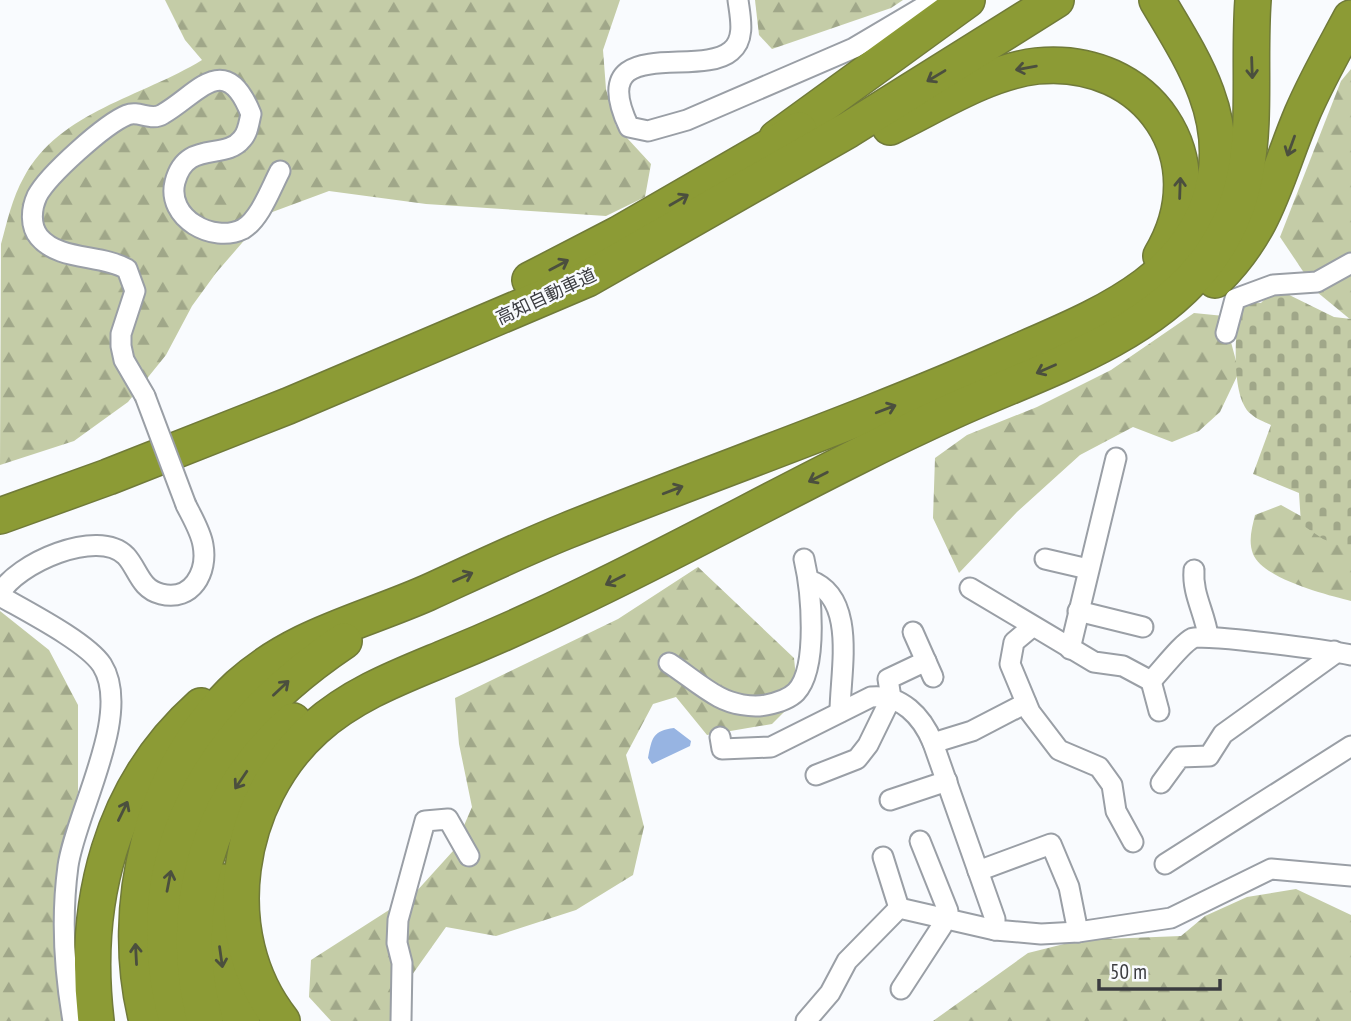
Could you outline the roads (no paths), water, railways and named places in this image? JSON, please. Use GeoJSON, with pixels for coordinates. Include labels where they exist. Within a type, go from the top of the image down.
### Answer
{"type":"FeatureCollection","features":[{"type":"Feature","properties":{"kind":"highway"},"geometry":{"type":"LineString","coordinates":[[716,179],[822,107],[967,0]]}},
{"type":"Feature","properties":{"kind":"highway","name":"高知自動車道"},"geometry":{"type":"LineString","coordinates":[[0,501],[281,394],[517,288],[716,179],[836,109],[1011,0]]}},
{"type":"Feature","properties":{"kind":"highway","name":"高知自動車道"},"geometry":{"type":"LineString","coordinates":[[0,516],[108,477],[288,406],[587,279],[789,165],[1056,0]]}},
{"type":"Feature","properties":{"kind":"highway"},"geometry":{"type":"LineString","coordinates":[[242,1021],[224,976],[218,929],[224,878],[242,830],[272,778],[313,730],[339,709],[396,677],[590,593],[909,430],[1074,341],[1161,274],[1197,230],[1210,200],[1218,150],[1209,95],[1157,0]]}},
{"type":"Feature","properties":{"kind":"highway"},"geometry":{"type":"LineString","coordinates":[[96,1021],[92,983],[93,916],[107,853],[131,795],[157,754],[184,722],[232,682],[288,649],[350,621],[414,598],[563,532],[1074,341],[1134,326],[1183,289],[1203,266],[1226,230],[1245,179],[1251,149],[1253,0]]}},
{"type":"Feature","properties":{"kind":"highway"},"geometry":{"type":"LineString","coordinates":[[1074,341],[1137,331],[1198,294],[1232,261],[1266,211],[1301,116],[1351,18]]}},
{"type":"Feature","properties":{"kind":"highway"},"geometry":{"type":"LineString","coordinates":[[587,279],[973,87],[1015,70],[1074,66],[1122,81],[1149,101],[1174,142],[1180,192],[1174,228],[1166,246],[1146,275],[1074,341]]}},
{"type":"Feature","properties":{"kind":"highway"},"geometry":{"type":"LineString","coordinates":[[177,1021],[166,981],[163,928],[168,884],[187,819],[217,759],[240,729],[286,682],[346,639],[414,598]]}},
{"type":"Feature","properties":{"kind":"highway"},"geometry":{"type":"LineString","coordinates":[[147,1021],[137,968],[136,902],[146,850],[159,812],[186,756],[221,705],[241,685],[288,649]]}},
{"type":"Feature","properties":{"kind":"highway"},"geometry":{"type":"LineString","coordinates":[[205,1021],[194,964],[198,892],[208,845],[233,790],[275,737],[300,714],[330,695],[375,677],[440,660]]}},
{"type":"Feature","properties":{"kind":"highway"},"geometry":{"type":"LineString","coordinates":[[272,778],[249,833],[241,888],[242,915],[253,964],[262,989],[282,1021]]}},
{"type":"Feature","properties":{"kind":"street"},"geometry":{"type":"LineString","coordinates":[[738,0],[741,28],[732,51],[717,59],[649,63],[628,72],[618,89],[621,110],[629,127],[648,131],[687,120],[854,48],[935,0]]}},
{"type":"Feature","properties":{"kind":"street"},"geometry":{"type":"LineString","coordinates":[[73,1021],[66,979],[63,924],[68,863],[100,762],[111,704],[110,686],[102,665],[87,650],[0,595],[13,577],[47,556],[87,546],[111,547],[125,555],[142,582],[159,594],[180,595],[193,587],[200,577],[204,560],[203,542],[186,505],[145,396],[124,360],[121,334],[135,291],[127,269],[112,260],[50,247],[38,236],[32,215],[38,195],[54,175],[115,121],[131,113],[153,118],[162,115],[201,84],[221,80],[240,90],[251,114],[243,138],[237,144],[188,159],[179,172],[174,184],[176,204],[183,216],[209,234],[227,234],[245,228],[263,204],[280,171]]}},
{"type":"Feature","properties":{"kind":"street"},"geometry":{"type":"LineString","coordinates":[[1226,333],[1234,299],[1273,285],[1317,282],[1351,262]]}},
{"type":"Feature","properties":{"kind":"street"},"geometry":{"type":"LineString","coordinates":[[1070,649],[1116,458]]}},
{"type":"Feature","properties":{"kind":"street"},"geometry":{"type":"LineString","coordinates":[[670,663],[720,698],[737,704],[761,706],[794,694],[802,683],[808,662],[809,580],[804,559]]}},
{"type":"Feature","properties":{"kind":"street"},"geometry":{"type":"LineString","coordinates":[[1045,559],[1088,569]]}},
{"type":"Feature","properties":{"kind":"street"},"geometry":{"type":"LineString","coordinates":[[1194,570],[1197,601],[1205,611],[1208,636]]}},
{"type":"Feature","properties":{"kind":"street"},"geometry":{"type":"LineString","coordinates":[[809,580],[821,584],[833,599],[842,622],[840,712]]}},
{"type":"Feature","properties":{"kind":"street"},"geometry":{"type":"LineString","coordinates":[[970,587],[1032,627],[1094,662],[1123,666],[1151,681],[1159,711]]}},
{"type":"Feature","properties":{"kind":"street"},"geometry":{"type":"LineString","coordinates":[[1078,611],[1143,627]]}},
{"type":"Feature","properties":{"kind":"street"},"geometry":{"type":"LineString","coordinates":[[1032,627],[1014,642],[1010,664],[1027,703],[1047,737],[1059,750],[1099,767],[1112,785],[1116,811],[1133,842]]}},
{"type":"Feature","properties":{"kind":"street"},"geometry":{"type":"LineString","coordinates":[[816,775],[857,759],[868,745],[891,698],[888,679],[930,669],[913,632]]}},
{"type":"Feature","properties":{"kind":"street"},"geometry":{"type":"LineString","coordinates":[[1151,681],[1193,638],[1208,636],[1342,653]]}},
{"type":"Feature","properties":{"kind":"street"},"geometry":{"type":"LineString","coordinates":[[1161,783],[1180,757],[1209,756],[1223,734],[1333,655],[1342,653]]}},
{"type":"Feature","properties":{"kind":"street"},"geometry":{"type":"LineString","coordinates":[[720,737],[722,748],[771,747],[871,697],[904,702],[927,728],[933,743],[995,919],[995,930]]}},
{"type":"Feature","properties":{"kind":"street"},"geometry":{"type":"LineString","coordinates":[[933,743],[972,731],[1027,703]]}},
{"type":"Feature","properties":{"kind":"street"},"geometry":{"type":"LineString","coordinates":[[1165,864],[1351,746]]}},
{"type":"Feature","properties":{"kind":"street"},"geometry":{"type":"LineString","coordinates":[[890,800],[947,781]]}},
{"type":"Feature","properties":{"kind":"street"},"geometry":{"type":"LineString","coordinates":[[401,1021],[402,963],[397,943],[398,920],[425,821],[448,819],[469,856]]}},
{"type":"Feature","properties":{"kind":"street"},"geometry":{"type":"LineString","coordinates":[[901,989],[948,911],[920,841]]}},
{"type":"Feature","properties":{"kind":"street"},"geometry":{"type":"LineString","coordinates":[[978,871],[1051,844],[1069,887],[1078,932]]}},
{"type":"Feature","properties":{"kind":"street"},"geometry":{"type":"LineString","coordinates":[[883,857],[899,908]]}},
{"type":"Feature","properties":{"kind":"street"},"geometry":{"type":"LineString","coordinates":[[899,908],[995,930],[1041,934],[1078,932],[1171,918],[1271,869],[1351,876]]}},
{"type":"Feature","properties":{"kind":"street"},"geometry":{"type":"LineString","coordinates":[[806,1021],[830,993],[847,961],[899,908]]}},
{"type":"Feature","properties":{"kind":"water"},"geometry":{"type":"Polygon","coordinates":[[[674,728],[691,741],[690,746],[652,764],[648,758],[655,736],[674,728]]]}}]}
